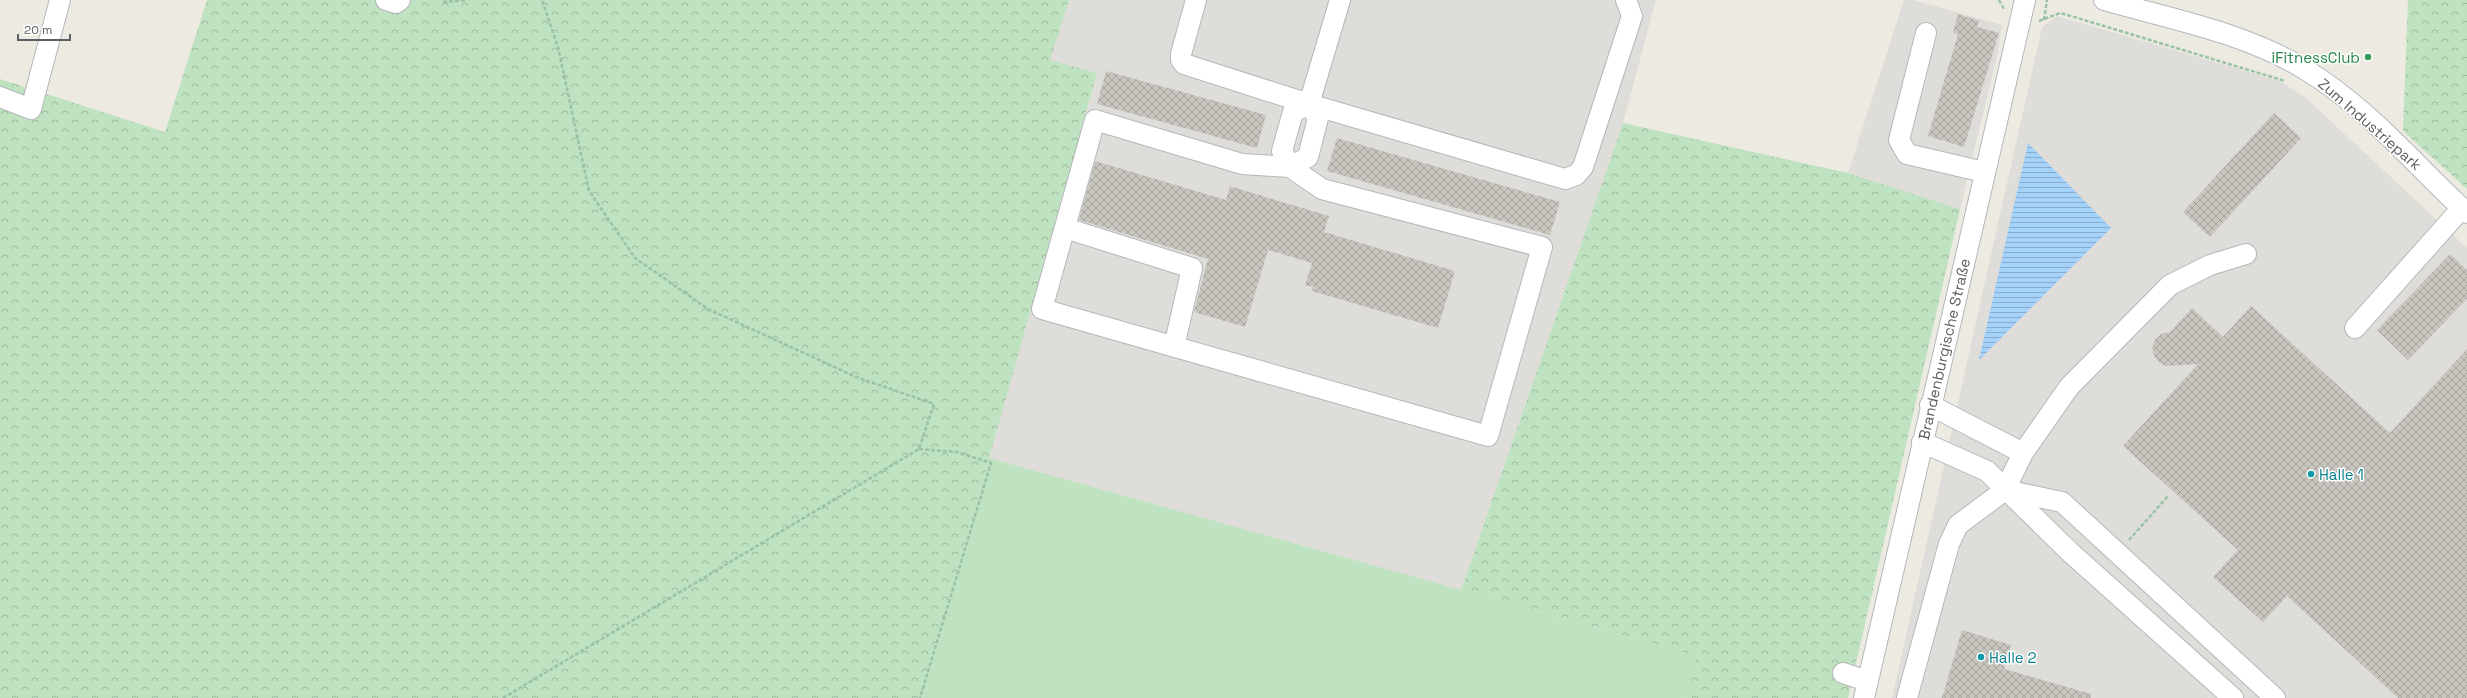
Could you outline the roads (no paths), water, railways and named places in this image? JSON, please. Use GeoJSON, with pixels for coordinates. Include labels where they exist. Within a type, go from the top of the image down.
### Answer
{"type":"FeatureCollection","features":[{"type":"Feature","properties":{"kind":"street"},"geometry":{"type":"LineString","coordinates":[[0,97],[31,109],[60,0]]}},
{"type":"Feature","properties":{"kind":"street"},"geometry":{"type":"LineString","coordinates":[[386,0],[396,3],[400,0]]}},
{"type":"Feature","properties":{"kind":"street"},"geometry":{"type":"LineString","coordinates":[[1196,0],[1181,54],[1181,60],[1184,64],[1309,104],[1565,179],[1576,175],[1583,167],[1632,16],[1626,0]]}},
{"type":"Feature","properties":{"kind":"street"},"geometry":{"type":"LineString","coordinates":[[1309,104],[1318,118],[1308,157],[1290,167],[1242,164],[1095,120],[1042,309],[1488,436],[1542,247],[1322,189],[1290,167],[1282,151],[1293,112],[1309,104],[1340,0]]}},
{"type":"Feature","properties":{"kind":"street","name":"Brandenburgische Straße"},"geometry":{"type":"LineString","coordinates":[[1865,689],[2025,0]]}},
{"type":"Feature","properties":{"kind":"street","name":"Zum Industriepark"},"geometry":{"type":"LineString","coordinates":[[2104,0],[2255,44],[2307,70],[2367,117],[2464,210]]}},
{"type":"Feature","properties":{"kind":"street"},"geometry":{"type":"LineString","coordinates":[[1926,33],[1899,140],[1907,154],[1984,172]]}},
{"type":"Feature","properties":{"kind":"street"},"geometry":{"type":"LineString","coordinates":[[2355,328],[2464,210]]}},
{"type":"Feature","properties":{"kind":"street"},"geometry":{"type":"LineString","coordinates":[[1065,228],[1192,268],[1174,347]]}},
{"type":"Feature","properties":{"kind":"street"},"geometry":{"type":"LineString","coordinates":[[1907,698],[1949,544],[1958,525],[2005,490],[2023,453],[2069,387],[2170,285],[2210,265],[2246,254]]}},
{"type":"Feature","properties":{"kind":"street"},"geometry":{"type":"LineString","coordinates":[[1930,405],[2023,453]]}},
{"type":"Feature","properties":{"kind":"street"},"geometry":{"type":"LineString","coordinates":[[1922,442],[1987,471],[2071,552],[2232,698]]}},
{"type":"Feature","properties":{"kind":"street"},"geometry":{"type":"LineString","coordinates":[[2005,490],[2062,502],[2275,698]]}},
{"type":"Feature","properties":{"kind":"street"},"geometry":{"type":"LineString","coordinates":[[1843,673],[1865,689]]}},
{"type":"Feature","properties":{"kind":"water"},"geometry":{"type":"Polygon","coordinates":[[[2028,143],[2111,228],[1979,360],[2028,143]]]}},
{"type":"Feature","properties":{"kind":"place","name":"iFitnessClub"},"geometry":{"type":"Point","coordinates":[2368,57]}},
{"type":"Feature","properties":{"kind":"place","name":"Halle 1"},"geometry":{"type":"Point","coordinates":[2311,474]}},
{"type":"Feature","properties":{"kind":"place","name":"Halle 2"},"geometry":{"type":"Point","coordinates":[1981,657]}}]}
